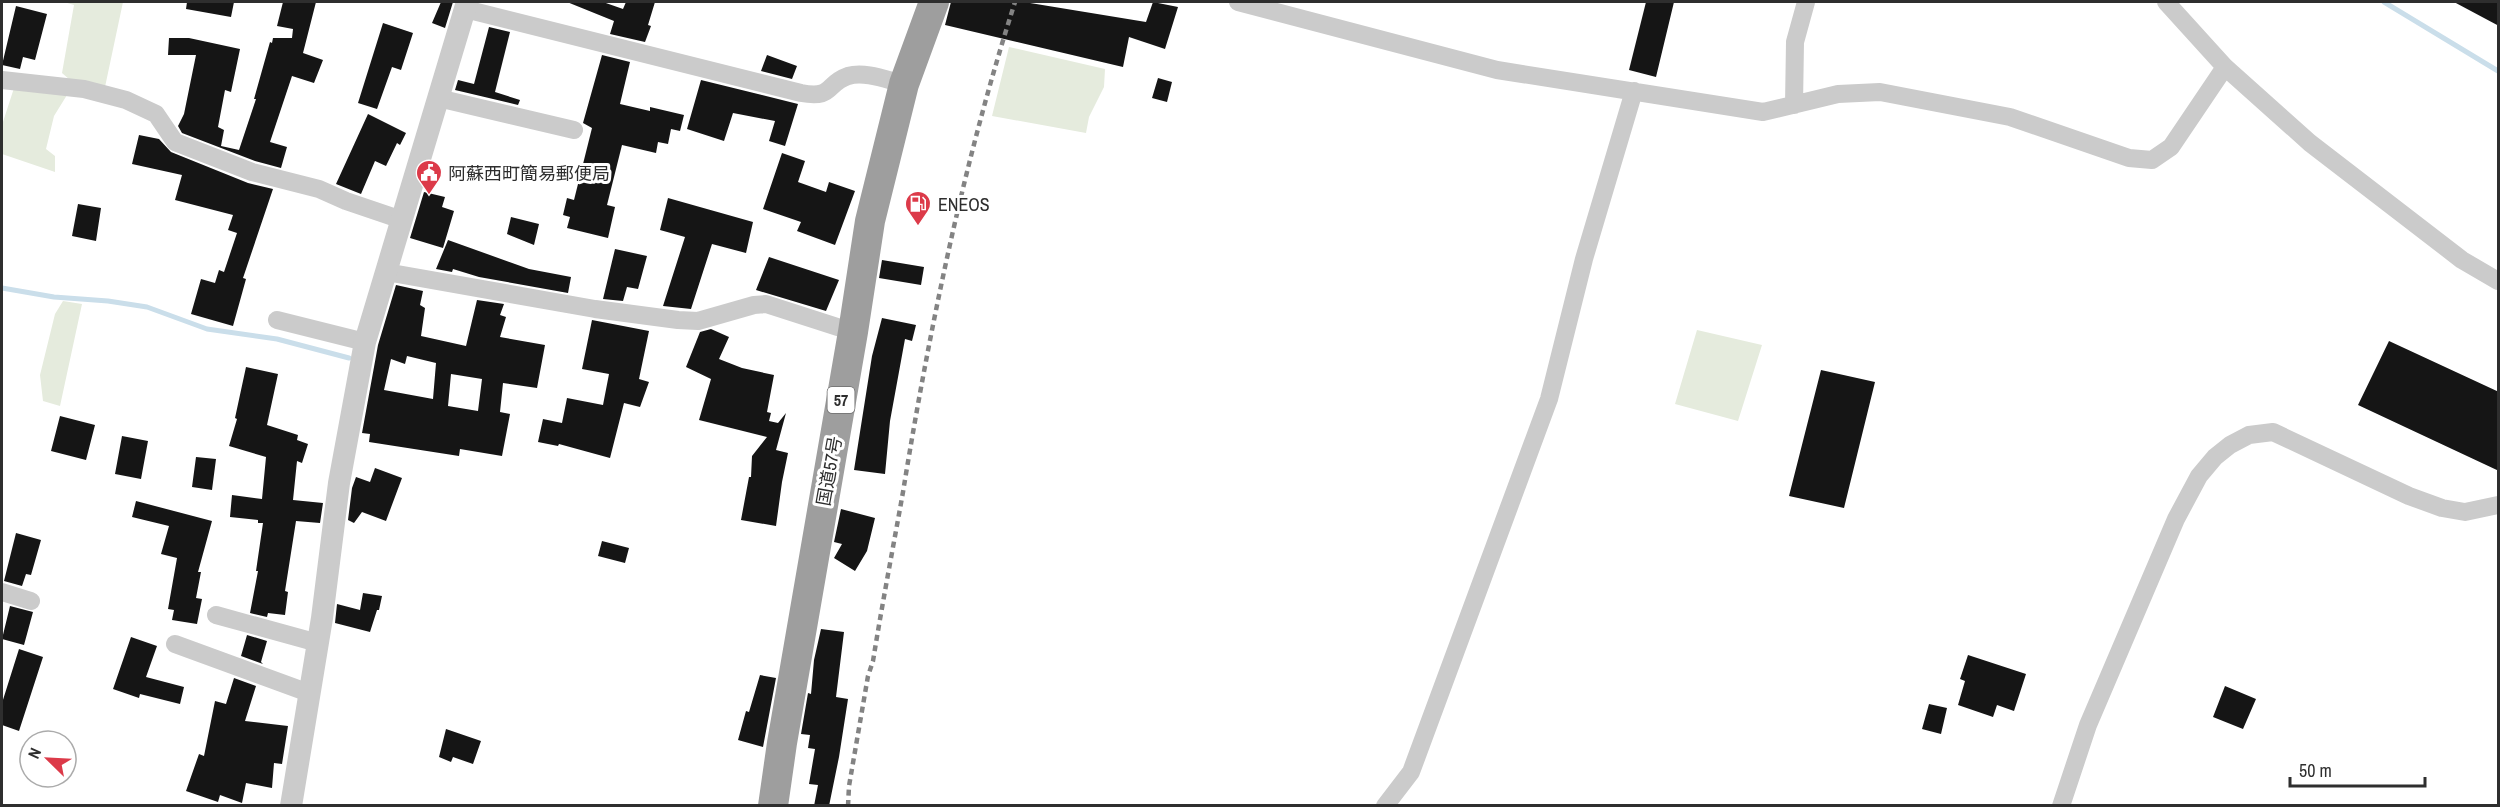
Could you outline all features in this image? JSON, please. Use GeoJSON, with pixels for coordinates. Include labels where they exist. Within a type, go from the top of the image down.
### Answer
{"type":"FeatureCollection","features":[{"type":"Feature","properties":{"kind":"highway","name":"国道57号"},"geometry":{"type":"LineString","coordinates":[[773,806],[870,220],[904,84],[934,2]]}},
{"type":"Feature","properties":{"kind":"street"},"geometry":{"type":"LineString","coordinates":[[1238,2],[1497,70],[1763,112],[1838,94],[1880,92],[2010,117],[2129,158],[2152,160],[2171,147],[2225,67]]}},
{"type":"Feature","properties":{"kind":"street"},"geometry":{"type":"LineString","coordinates":[[1794,105],[1795,42],[1806,2]]}},
{"type":"Feature","properties":{"kind":"street"},"geometry":{"type":"LineString","coordinates":[[2166,2],[2225,67],[2310,143],[2462,260],[2499,281]]}},
{"type":"Feature","properties":{"kind":"street"},"geometry":{"type":"LineString","coordinates":[[291,806],[318,643],[339,483],[365,342],[466,5],[816,96],[824,94],[845,77],[860,74],[904,84]]}},
{"type":"Feature","properties":{"kind":"street"},"geometry":{"type":"LineString","coordinates":[[2,80],[84,89],[126,100],[156,114],[175,142],[252,172],[319,189],[402,220]]}},
{"type":"Feature","properties":{"kind":"street"},"geometry":{"type":"LineString","coordinates":[[1385,806],[1411,772],[1549,399],[1584,259],[1634,91]]}},
{"type":"Feature","properties":{"kind":"street"},"geometry":{"type":"LineString","coordinates":[[438,98],[574,130]]}},
{"type":"Feature","properties":{"kind":"street"},"geometry":{"type":"LineString","coordinates":[[386,272],[595,309],[678,320],[698,321],[754,305],[766,304],[853,332]]}},
{"type":"Feature","properties":{"kind":"street"},"geometry":{"type":"LineString","coordinates":[[277,320],[365,342]]}},
{"type":"Feature","properties":{"kind":"street"},"geometry":{"type":"LineString","coordinates":[[2061,806],[2088,725],[2176,519],[2199,476],[2215,457],[2230,445],[2249,435],[2273,432],[2442,508],[2465,512],[2499,505]]}},
{"type":"Feature","properties":{"kind":"street"},"geometry":{"type":"LineString","coordinates":[[2,592],[31,601]]}},
{"type":"Feature","properties":{"kind":"street"},"geometry":{"type":"LineString","coordinates":[[216,615],[318,643]]}},
{"type":"Feature","properties":{"kind":"street"},"geometry":{"type":"LineString","coordinates":[[175,644],[309,693]]}},
{"type":"Feature","properties":{"kind":"shaded area"},"geometry":{"type":"Polygon","coordinates":[[[64,2],[123,2],[105,87],[70,80],[62,73],[74,5],[64,2]]]}},
{"type":"Feature","properties":{"kind":"shaded area"},"geometry":{"type":"Polygon","coordinates":[[[1009,47],[1105,69],[1104,87],[1089,117],[1086,133],[992,116],[1009,47]]]}},
{"type":"Feature","properties":{"kind":"shaded area"},"geometry":{"type":"Polygon","coordinates":[[[14,88],[67,95],[54,116],[46,149],[55,156],[55,172],[2,154],[2,125],[14,88]]]}},
{"type":"Feature","properties":{"kind":"shaded area"},"geometry":{"type":"Polygon","coordinates":[[[63,301],[82,304],[60,406],[43,401],[40,375],[55,314],[63,301]]]}},
{"type":"Feature","properties":{"kind":"shaded area"},"geometry":{"type":"Polygon","coordinates":[[[1697,330],[1762,345],[1738,421],[1675,404],[1697,330]]]}},
{"type":"Feature","properties":{"kind":"building"},"geometry":{"type":"Polygon","coordinates":[[[187,2],[234,2],[231,17],[186,9],[187,2]]]}},
{"type":"Feature","properties":{"kind":"building"},"geometry":{"type":"Polygon","coordinates":[[[283,2],[316,2],[303,53],[323,60],[314,83],[292,76],[270,142],[287,147],[281,168],[255,161],[182,133],[178,126],[184,114],[196,55],[168,55],[169,38],[189,38],[240,49],[231,92],[225,90],[218,127],[224,130],[221,146],[239,150],[256,99],[254,99],[270,42],[272,43],[273,38],[292,38],[293,29],[277,26],[283,2]]]}},
{"type":"Feature","properties":{"kind":"building"},"geometry":{"type":"Polygon","coordinates":[[[441,2],[453,2],[445,28],[432,23],[441,2]]]}},
{"type":"Feature","properties":{"kind":"building"},"geometry":{"type":"Polygon","coordinates":[[[567,2],[603,2],[623,9],[626,2],[655,2],[648,25],[651,26],[645,42],[610,34],[614,21],[567,2]]]}},
{"type":"Feature","properties":{"kind":"building"},"geometry":{"type":"Polygon","coordinates":[[[951,2],[1024,2],[1146,22],[1153,2],[1178,7],[1165,49],[1129,37],[1123,67],[945,25],[951,2]]]}},
{"type":"Feature","properties":{"kind":"building"},"geometry":{"type":"Polygon","coordinates":[[[1646,2],[1674,2],[1656,77],[1629,70],[1646,2]]]}},
{"type":"Feature","properties":{"kind":"building"},"geometry":{"type":"Polygon","coordinates":[[[2454,2],[2499,2],[2499,26],[2454,2]]]}},
{"type":"Feature","properties":{"kind":"building"},"geometry":{"type":"Polygon","coordinates":[[[16,6],[47,14],[35,60],[23,57],[20,69],[2,65],[16,6]]]}},
{"type":"Feature","properties":{"kind":"building"},"geometry":{"type":"Polygon","coordinates":[[[383,23],[413,33],[401,70],[392,67],[377,109],[358,103],[383,23]]]}},
{"type":"Feature","properties":{"kind":"building"},"geometry":{"type":"Polygon","coordinates":[[[489,27],[510,32],[495,92],[520,100],[518,105],[455,90],[458,80],[474,84],[489,27]]]}},
{"type":"Feature","properties":{"kind":"building"},"geometry":{"type":"Polygon","coordinates":[[[602,55],[630,62],[620,104],[650,111],[650,107],[684,115],[680,131],[671,129],[668,144],[658,142],[656,153],[622,145],[607,205],[615,207],[608,238],[567,228],[570,217],[563,215],[567,198],[574,200],[592,128],[583,123],[602,55]]]}},
{"type":"Feature","properties":{"kind":"building"},"geometry":{"type":"Polygon","coordinates":[[[767,55],[797,66],[792,79],[761,71],[767,55]]]}},
{"type":"Feature","properties":{"kind":"building"},"geometry":{"type":"Polygon","coordinates":[[[1158,78],[1172,82],[1167,102],[1152,98],[1158,78]]]}},
{"type":"Feature","properties":{"kind":"building"},"geometry":{"type":"Polygon","coordinates":[[[701,80],[798,104],[785,146],[769,141],[775,121],[733,113],[724,141],[687,129],[701,80]]]}},
{"type":"Feature","properties":{"kind":"building"},"geometry":{"type":"Polygon","coordinates":[[[368,114],[406,133],[400,145],[397,143],[386,166],[375,161],[361,194],[336,184],[368,114]]]}},
{"type":"Feature","properties":{"kind":"building"},"geometry":{"type":"Polygon","coordinates":[[[139,135],[159,139],[171,152],[248,183],[273,189],[243,278],[246,279],[233,326],[191,314],[201,279],[215,283],[219,270],[224,272],[237,233],[228,230],[233,215],[175,200],[182,175],[132,164],[139,135]]]}},
{"type":"Feature","properties":{"kind":"building"},"geometry":{"type":"Polygon","coordinates":[[[782,153],[805,161],[798,182],[826,192],[829,182],[855,191],[835,245],[797,231],[801,222],[763,209],[782,153]]]}},
{"type":"Feature","properties":{"kind":"building"},"geometry":{"type":"Polygon","coordinates":[[[424,192],[445,197],[442,207],[454,211],[443,248],[410,238],[424,192]]]}},
{"type":"Feature","properties":{"kind":"building"},"geometry":{"type":"Polygon","coordinates":[[[668,198],[753,222],[746,253],[712,244],[691,309],[663,306],[685,237],[660,230],[668,198]]]}},
{"type":"Feature","properties":{"kind":"building"},"geometry":{"type":"Polygon","coordinates":[[[78,204],[101,208],[96,241],[72,236],[78,204]]]}},
{"type":"Feature","properties":{"kind":"building"},"geometry":{"type":"Polygon","coordinates":[[[511,217],[539,224],[534,245],[507,234],[511,217]]]}},
{"type":"Feature","properties":{"kind":"building"},"geometry":{"type":"Polygon","coordinates":[[[448,240],[529,269],[571,277],[568,293],[479,277],[453,269],[452,272],[436,269],[448,240]]]}},
{"type":"Feature","properties":{"kind":"building"},"geometry":{"type":"Polygon","coordinates":[[[615,249],[647,256],[638,289],[627,287],[623,301],[603,299],[615,249]]]}},
{"type":"Feature","properties":{"kind":"building"},"geometry":{"type":"Polygon","coordinates":[[[769,257],[839,280],[826,311],[756,290],[769,257]]]}},
{"type":"Feature","properties":{"kind":"building"},"geometry":{"type":"Polygon","coordinates":[[[882,260],[924,267],[921,285],[879,278],[882,260]]]}},
{"type":"Feature","properties":{"kind":"building"},"geometry":{"type":"Polygon","coordinates":[[[396,285],[423,291],[420,305],[425,308],[421,336],[466,346],[477,300],[504,304],[500,315],[506,317],[500,337],[545,345],[537,388],[503,383],[500,412],[510,414],[502,456],[460,449],[459,456],[369,442],[370,434],[362,433],[378,345],[396,285]],[[407,356],[405,364],[391,359],[384,390],[433,399],[436,363],[407,356]],[[451,374],[448,406],[478,411],[482,379],[451,374]]]}},
{"type":"Feature","properties":{"kind":"building"},"geometry":{"type":"Polygon","coordinates":[[[882,318],[916,325],[912,341],[905,339],[890,421],[885,474],[854,470],[872,356],[882,318]]]}},
{"type":"Feature","properties":{"kind":"building"},"geometry":{"type":"Polygon","coordinates":[[[592,320],[649,331],[639,379],[649,382],[640,407],[624,403],[610,458],[559,444],[558,446],[538,442],[543,419],[562,423],[567,398],[603,405],[609,374],[582,369],[592,320]]]}},
{"type":"Feature","properties":{"kind":"building"},"geometry":{"type":"Polygon","coordinates":[[[711,329],[729,337],[719,359],[742,368],[774,375],[767,412],[771,413],[769,421],[778,423],[786,413],[776,450],[788,453],[776,526],[741,520],[749,477],[751,477],[752,456],[767,437],[699,420],[711,379],[686,367],[700,332],[711,329]]]}},
{"type":"Feature","properties":{"kind":"building"},"geometry":{"type":"Polygon","coordinates":[[[2389,341],[2499,392],[2499,471],[2358,405],[2389,341]]]}},
{"type":"Feature","properties":{"kind":"building"},"geometry":{"type":"Polygon","coordinates":[[[246,367],[278,374],[267,425],[298,435],[297,440],[308,444],[302,463],[297,461],[293,500],[323,503],[320,523],[296,521],[285,591],[288,592],[285,615],[268,613],[267,617],[250,613],[258,571],[256,571],[263,523],[258,523],[258,520],[230,517],[232,495],[262,499],[266,457],[229,446],[237,419],[235,418],[246,367]]]}},
{"type":"Feature","properties":{"kind":"building"},"geometry":{"type":"Polygon","coordinates":[[[1821,370],[1875,382],[1844,508],[1789,496],[1821,370]]]}},
{"type":"Feature","properties":{"kind":"building"},"geometry":{"type":"Polygon","coordinates":[[[60,416],[95,425],[86,460],[51,451],[60,416]]]}},
{"type":"Feature","properties":{"kind":"building"},"geometry":{"type":"Polygon","coordinates":[[[122,436],[148,441],[141,479],[115,474],[122,436]]]}},
{"type":"Feature","properties":{"kind":"building"},"geometry":{"type":"Polygon","coordinates":[[[196,457],[216,459],[212,490],[192,487],[196,457]]]}},
{"type":"Feature","properties":{"kind":"building"},"geometry":{"type":"Polygon","coordinates":[[[375,468],[402,478],[386,521],[362,512],[354,523],[348,520],[352,488],[356,477],[370,482],[375,468]]]}},
{"type":"Feature","properties":{"kind":"building"},"geometry":{"type":"Polygon","coordinates":[[[136,501],[212,521],[198,572],[201,572],[196,598],[202,599],[197,624],[172,620],[174,610],[168,609],[177,558],[161,554],[169,526],[132,517],[136,501]]]}},
{"type":"Feature","properties":{"kind":"building"},"geometry":{"type":"Polygon","coordinates":[[[841,509],[875,518],[867,551],[855,571],[834,558],[842,544],[834,542],[841,509]]]}},
{"type":"Feature","properties":{"kind":"building"},"geometry":{"type":"Polygon","coordinates":[[[16,533],[41,540],[31,575],[26,574],[22,586],[4,581],[16,533]]]}},
{"type":"Feature","properties":{"kind":"building"},"geometry":{"type":"Polygon","coordinates":[[[602,541],[629,548],[625,563],[598,556],[602,541]]]}},
{"type":"Feature","properties":{"kind":"building"},"geometry":{"type":"Polygon","coordinates":[[[363,593],[382,596],[370,632],[335,623],[337,604],[360,610],[363,593]]]}},
{"type":"Feature","properties":{"kind":"building"},"geometry":{"type":"Polygon","coordinates":[[[10,606],[33,612],[24,645],[2,639],[10,606]]]}},
{"type":"Feature","properties":{"kind":"building"},"geometry":{"type":"Polygon","coordinates":[[[821,629],[844,632],[836,697],[848,699],[829,806],[814,806],[818,785],[809,784],[815,749],[808,748],[810,735],[801,734],[808,693],[811,694],[814,660],[821,629]]]}},
{"type":"Feature","properties":{"kind":"building"},"geometry":{"type":"Polygon","coordinates":[[[247,635],[267,641],[261,662],[263,664],[241,656],[247,635]]]}},
{"type":"Feature","properties":{"kind":"building"},"geometry":{"type":"Polygon","coordinates":[[[131,637],[157,646],[146,677],[184,687],[180,704],[140,694],[139,698],[113,689],[131,637]]]}},
{"type":"Feature","properties":{"kind":"building"},"geometry":{"type":"Polygon","coordinates":[[[19,649],[43,657],[18,731],[2,725],[2,703],[19,649]]]}},
{"type":"Feature","properties":{"kind":"building"},"geometry":{"type":"Polygon","coordinates":[[[1968,655],[2026,674],[2014,711],[1997,705],[1993,717],[1958,705],[1965,681],[1960,679],[1968,655]]]}},
{"type":"Feature","properties":{"kind":"building"},"geometry":{"type":"Polygon","coordinates":[[[760,675],[776,678],[763,747],[738,740],[760,675]]]}},
{"type":"Feature","properties":{"kind":"building"},"geometry":{"type":"Polygon","coordinates":[[[234,678],[256,686],[245,721],[288,726],[282,764],[274,763],[272,788],[246,783],[242,803],[220,795],[218,802],[186,791],[199,754],[204,756],[215,701],[226,704],[234,678]]]}},
{"type":"Feature","properties":{"kind":"building"},"geometry":{"type":"Polygon","coordinates":[[[2225,686],[2256,699],[2243,729],[2213,717],[2225,686]]]}},
{"type":"Feature","properties":{"kind":"building"},"geometry":{"type":"Polygon","coordinates":[[[1929,704],[1947,708],[1941,734],[1922,729],[1929,704]]]}},
{"type":"Feature","properties":{"kind":"building"},"geometry":{"type":"Polygon","coordinates":[[[446,729],[481,741],[473,764],[453,757],[451,762],[439,757],[446,729]]]}},
{"type":"Feature","properties":{"kind":"waterway"},"geometry":{"type":"LineString","coordinates":[[2384,2],[2498,71]]}},
{"type":"Feature","properties":{"kind":"waterway"},"geometry":{"type":"LineString","coordinates":[[2,288],[54,297],[147,307],[207,329],[277,339],[349,358]]}},
{"type":"Feature","properties":{"kind":"railway"},"geometry":{"type":"LineString","coordinates":[[848,806],[849,786],[868,676],[873,661],[937,306],[964,183],[1015,2]]}},
{"type":"Feature","properties":{"kind":"place","name":"阿蘇西町簡易郵便局"},"geometry":{"type":"Point","coordinates":[429,196]}},
{"type":"Feature","properties":{"kind":"place","name":"ENEOS"},"geometry":{"type":"Point","coordinates":[918,227]}}]}
